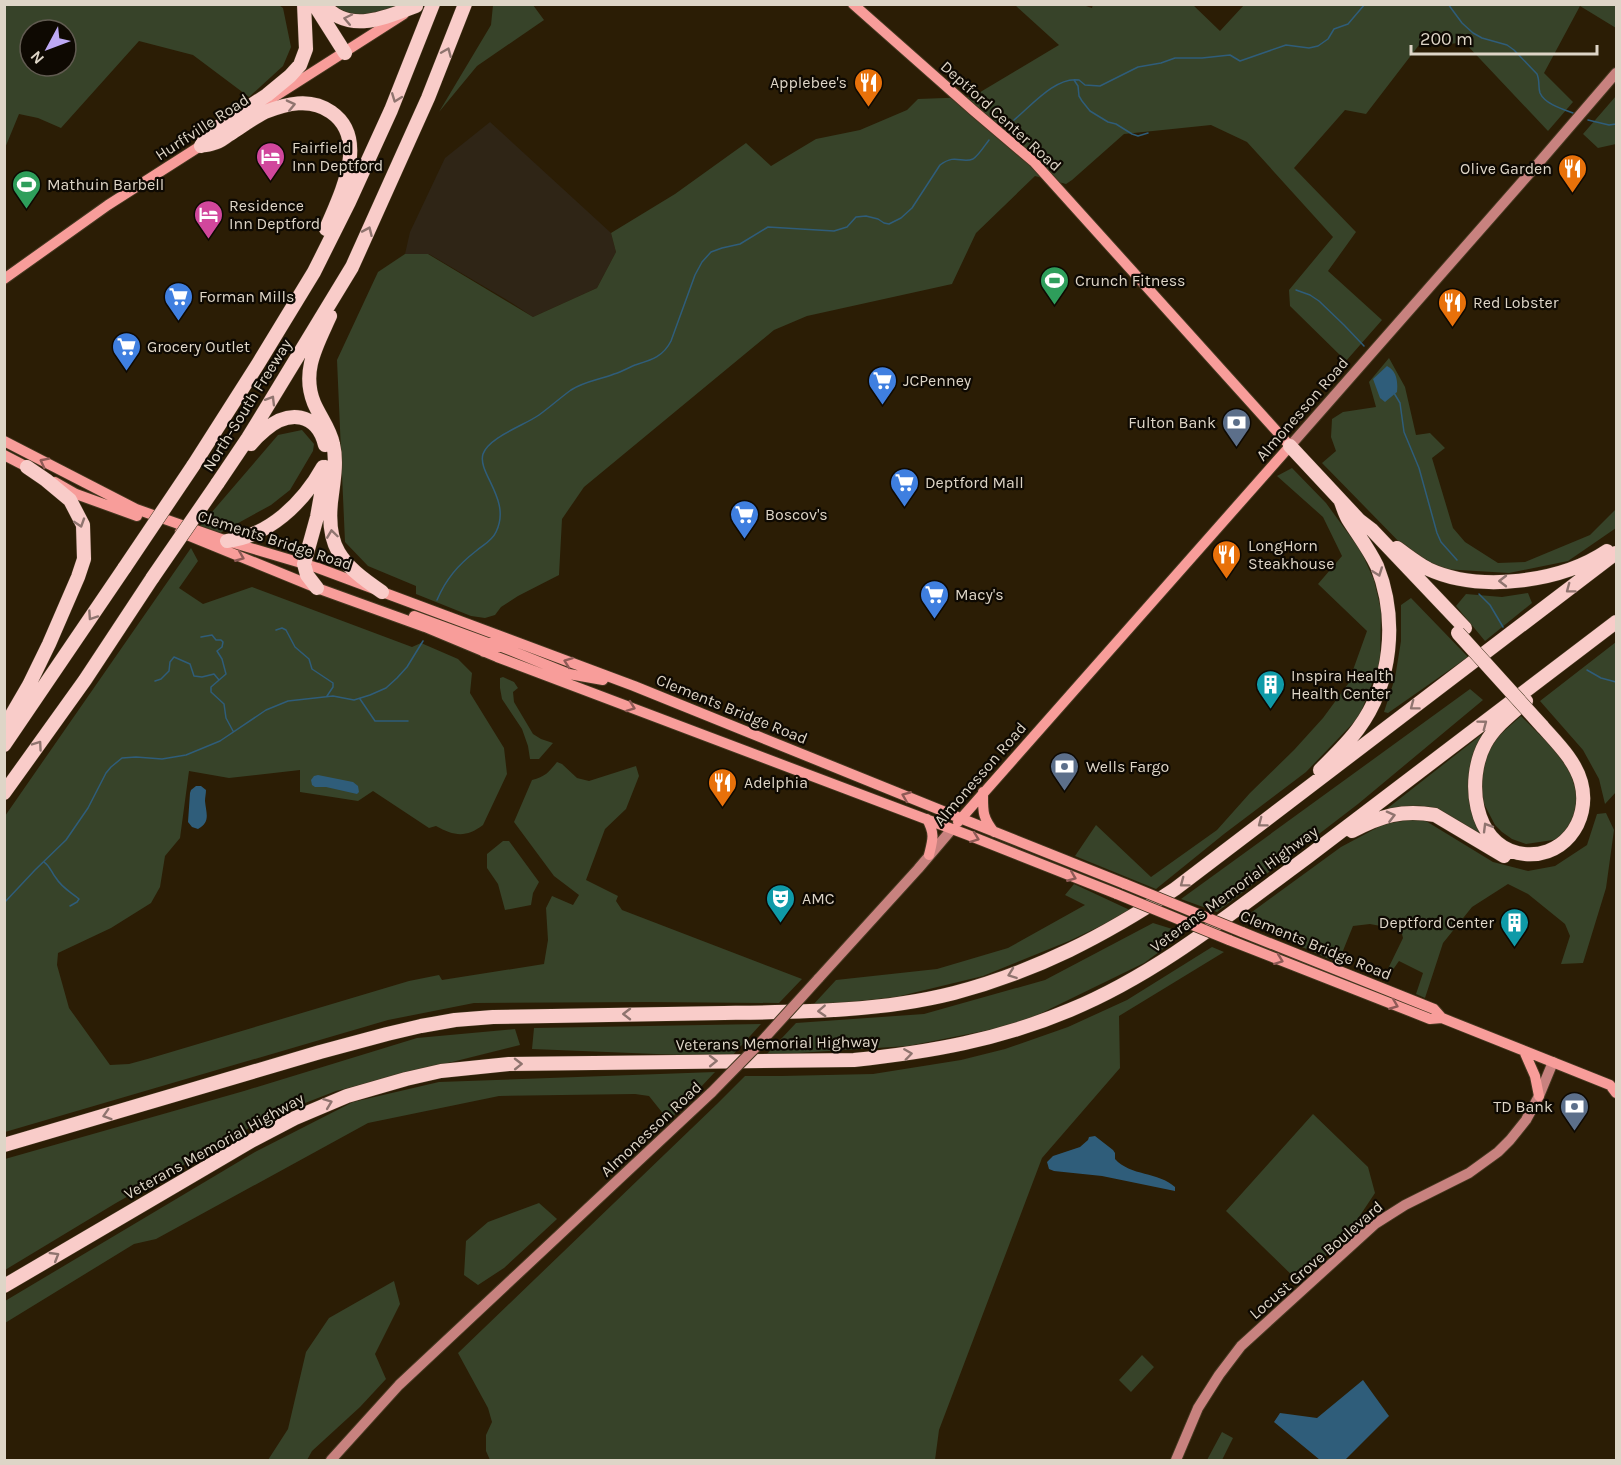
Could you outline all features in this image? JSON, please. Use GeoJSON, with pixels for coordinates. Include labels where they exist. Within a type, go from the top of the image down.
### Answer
{"type":"FeatureCollection","features":[{"type":"Feature","properties":{"kind":"highway"},"geometry":{"type":"LineString","coordinates":[[201,146],[209,133],[267,95],[300,65],[306,49],[304,4]]}},
{"type":"Feature","properties":{"kind":"highway"},"geometry":{"type":"LineString","coordinates":[[314,4],[345,53]]}},
{"type":"Feature","properties":{"kind":"highway"},"geometry":{"type":"LineString","coordinates":[[323,4],[337,16],[348,20],[363,21],[379,20],[418,5]]}},
{"type":"Feature","properties":{"kind":"highway","name":"North-South Freeway"},"geometry":{"type":"LineString","coordinates":[[4,745],[193,466],[314,272],[391,110],[433,4]]}},
{"type":"Feature","properties":{"kind":"highway","name":"North-South Freeway"},"geometry":{"type":"LineString","coordinates":[[4,793],[85,680],[248,438],[352,267],[428,98],[465,4]]}},
{"type":"Feature","properties":{"kind":"highway"},"geometry":{"type":"LineString","coordinates":[[201,146],[215,143],[264,113],[293,104],[319,105],[339,118],[349,136],[351,153],[349,167],[321,241],[314,272]]}},
{"type":"Feature","properties":{"kind":"highway"},"geometry":{"type":"LineString","coordinates":[[352,267],[316,347],[309,382],[314,402],[326,423],[333,442],[334,468],[330,507],[334,544],[343,561],[356,575],[382,592]]}},
{"type":"Feature","properties":{"kind":"highway"},"geometry":{"type":"LineString","coordinates":[[217,484],[264,430],[283,419],[299,417],[307,419],[316,426],[323,439],[324,478],[317,517],[304,564],[307,575],[317,588]]}},
{"type":"Feature","properties":{"kind":"highway"},"geometry":{"type":"LineString","coordinates":[[1290,446],[1341,502],[1372,530],[1461,631],[1573,751],[1584,769],[1591,790],[1591,810],[1584,831],[1570,849],[1545,861],[1528,863],[1516,861],[1435,815],[1414,812],[1378,819],[1336,836]]}},
{"type":"Feature","properties":{"kind":"highway"},"geometry":{"type":"LineString","coordinates":[[227,541],[246,538],[278,520],[294,506],[317,477],[325,462]]}},
{"type":"Feature","properties":{"kind":"highway"},"geometry":{"type":"LineString","coordinates":[[4,728],[50,644],[84,559],[83,525],[70,500],[27,467]]}},
{"type":"Feature","properties":{"kind":"highway"},"geometry":{"type":"LineString","coordinates":[[1294,799],[1299,787],[1339,751],[1361,725],[1380,688],[1387,661],[1389,621],[1383,585],[1370,551],[1347,518],[1341,502]]}},
{"type":"Feature","properties":{"kind":"highway"},"geometry":{"type":"LineString","coordinates":[[1359,520],[1367,534],[1461,631]]}},
{"type":"Feature","properties":{"kind":"highway"},"geometry":{"type":"LineString","coordinates":[[1383,542],[1394,546],[1429,569],[1466,579],[1509,581],[1544,577],[1578,567],[1617,544]]}},
{"type":"Feature","properties":{"kind":"highway","name":"Veterans Memorial Highway"},"geometry":{"type":"LineString","coordinates":[[4,1145],[320,1052],[421,1026],[455,1020],[493,1017],[838,1010],[908,1002],[954,993],[1010,976],[1089,942],[1175,890],[1617,554]]}},
{"type":"Feature","properties":{"kind":"highway","name":"Veterans Memorial Highway"},"geometry":{"type":"LineString","coordinates":[[4,1286],[243,1145],[295,1118],[346,1096],[406,1079],[441,1071],[509,1064],[854,1060],[931,1051],[985,1039],[1072,1010],[1121,987],[1167,960],[1257,896],[1617,622]]}},
{"type":"Feature","properties":{"kind":"highway"},"geometry":{"type":"LineString","coordinates":[[1545,723],[1575,768],[1581,781],[1584,806],[1572,835],[1563,843],[1552,850],[1540,853],[1516,852],[1505,848],[1486,828],[1480,815],[1475,790],[1477,768],[1484,746],[1491,735],[1541,687],[1552,671]]}},
{"type":"Feature","properties":{"kind":"main road","name":"Deptford Center Road"},"geometry":{"type":"LineString","coordinates":[[853,4],[1034,162],[1290,446]]}},
{"type":"Feature","properties":{"kind":"main road","name":"Hurffville Road"},"geometry":{"type":"LineString","coordinates":[[4,279],[108,205],[418,5]]}},
{"type":"Feature","properties":{"kind":"main road","name":"Clements Bridge Road"},"geometry":{"type":"LineString","coordinates":[[4,441],[136,509],[227,541],[304,564],[634,686],[1434,1009],[1442,1018],[1614,1088]]}},
{"type":"Feature","properties":{"kind":"main road","name":"Almonesson Road"},"geometry":{"type":"LineString","coordinates":[[952,829],[1290,446]]}},
{"type":"Feature","properties":{"kind":"main road","name":"Clements Bridge Road"},"geometry":{"type":"LineString","coordinates":[[4,455],[76,494],[167,527],[484,652],[927,819],[1430,1019],[1442,1018]]}},
{"type":"Feature","properties":{"kind":"main road"},"geometry":{"type":"LineString","coordinates":[[375,609],[415,616],[488,643],[501,642],[505,638]]}},
{"type":"Feature","properties":{"kind":"main road"},"geometry":{"type":"LineString","coordinates":[[484,652],[502,647],[569,674],[634,686]]}},
{"type":"Feature","properties":{"kind":"main road"},"geometry":{"type":"LineString","coordinates":[[983,792],[983,813],[986,822],[995,832]]}},
{"type":"Feature","properties":{"kind":"main road"},"geometry":{"type":"LineString","coordinates":[[927,819],[934,838],[929,855]]}},
{"type":"Feature","properties":{"kind":"main road"},"geometry":{"type":"LineString","coordinates":[[1524,1051],[1535,1076],[1539,1096]]}},
{"type":"Feature","properties":{"kind":"street","name":"Almonesson Road"},"geometry":{"type":"LineString","coordinates":[[1290,446],[1617,73]]}},
{"type":"Feature","properties":{"kind":"street","name":"Almonesson Road"},"geometry":{"type":"LineString","coordinates":[[330,1461],[399,1385],[712,1092],[761,1042],[952,829]]}},
{"type":"Feature","properties":{"kind":"street","name":"Locust Grove Boulevard"},"geometry":{"type":"LineString","coordinates":[[1176,1461],[1198,1408],[1241,1346],[1375,1224],[1405,1205],[1469,1173],[1498,1152],[1516,1133],[1539,1096],[1553,1062]]}},
{"type":"Feature","properties":{"kind":"shaded area"},"geometry":{"type":"Polygon","coordinates":[[[490,122],[611,233],[616,252],[597,288],[533,317],[429,254],[405,254],[410,232],[445,158],[490,122]]]}},
{"type":"Feature","properties":{"kind":"green space"},"geometry":{"type":"Polygon","coordinates":[[[1080,4],[1092,8],[1093,4],[1193,5],[1220,31],[1244,5],[1616,5],[1616,28],[1580,6],[1544,73],[1573,102],[1548,131],[1465,43],[1419,45],[1366,114],[1345,110],[1294,168],[1356,232],[1328,271],[1382,320],[1346,361],[1290,306],[1289,290],[1333,237],[1247,142],[1211,125],[1124,134],[1066,184],[1035,176],[976,233],[952,284],[807,316],[774,330],[584,487],[562,519],[559,575],[518,596],[501,607],[495,615],[485,618],[471,616],[416,594],[416,586],[368,566],[345,542],[337,360],[378,272],[405,254],[428,254],[533,317],[597,288],[616,252],[611,233],[675,194],[746,143],[771,166],[816,139],[860,130],[907,110],[918,99],[972,97],[1059,45],[1015,5],[1080,4]]]}},
{"type":"Feature","properties":{"kind":"green space"},"geometry":{"type":"Polygon","coordinates":[[[4,5],[279,5],[283,8],[291,47],[283,66],[249,97],[193,55],[139,41],[61,128],[38,118],[19,114],[5,148],[4,5]]]}},
{"type":"Feature","properties":{"kind":"green space"},"geometry":{"type":"Polygon","coordinates":[[[335,5],[404,5],[360,14],[351,13],[335,5]]]}},
{"type":"Feature","properties":{"kind":"green space"},"geometry":{"type":"Polygon","coordinates":[[[493,5],[533,5],[544,20],[477,66],[439,112],[491,25],[493,5]]]}},
{"type":"Feature","properties":{"kind":"green space"},"geometry":{"type":"Polygon","coordinates":[[[1616,96],[1616,144],[1598,148],[1583,134],[1616,96]]]}},
{"type":"Feature","properties":{"kind":"green space"},"geometry":{"type":"Polygon","coordinates":[[[1389,358],[1405,387],[1416,435],[1430,433],[1445,448],[1432,458],[1453,528],[1465,542],[1498,563],[1525,562],[1590,535],[1616,509],[1616,528],[1568,561],[1509,573],[1443,569],[1410,553],[1322,463],[1336,451],[1331,437],[1332,419],[1343,412],[1376,407],[1369,382],[1389,358]]]}},
{"type":"Feature","properties":{"kind":"green space"},"geometry":{"type":"Polygon","coordinates":[[[302,430],[314,444],[313,451],[290,490],[271,505],[220,533],[200,526],[278,435],[302,430]]]}},
{"type":"Feature","properties":{"kind":"green space"},"geometry":{"type":"Polygon","coordinates":[[[1292,468],[1326,503],[1361,551],[1374,580],[1381,610],[1380,663],[1359,717],[1306,772],[1156,889],[1075,856],[1096,825],[1151,877],[1217,830],[1323,718],[1348,684],[1367,631],[1318,584],[1342,556],[1323,517],[1277,476],[1292,468]]]}},
{"type":"Feature","properties":{"kind":"green space"},"geometry":{"type":"Polygon","coordinates":[[[191,548],[198,561],[179,588],[203,604],[252,587],[412,647],[421,643],[458,659],[472,673],[470,693],[504,748],[507,774],[483,825],[465,834],[454,834],[436,826],[429,828],[373,791],[358,801],[300,792],[300,770],[229,778],[189,771],[180,838],[165,856],[160,887],[151,903],[111,928],[58,953],[57,965],[69,1008],[110,1065],[129,1064],[151,1058],[409,981],[439,975],[442,980],[544,964],[548,940],[546,908],[552,896],[573,905],[579,895],[554,876],[514,822],[532,780],[546,774],[557,762],[577,778],[589,781],[636,766],[639,776],[626,809],[605,829],[586,880],[618,896],[616,901],[622,910],[802,979],[779,1003],[474,1003],[388,1020],[5,1132],[5,816],[191,548]]]}},
{"type":"Feature","properties":{"kind":"green space"},"geometry":{"type":"Polygon","coordinates":[[[1528,593],[1532,603],[1485,641],[1456,606],[1466,594],[1502,597],[1528,593]]]}},
{"type":"Feature","properties":{"kind":"green space"},"geometry":{"type":"Polygon","coordinates":[[[1411,598],[1468,657],[1388,713],[1384,712],[1395,678],[1401,641],[1401,605],[1411,598]]]}},
{"type":"Feature","properties":{"kind":"green space"},"geometry":{"type":"Polygon","coordinates":[[[1616,642],[1616,792],[1605,804],[1599,779],[1583,750],[1540,701],[1616,642]]]}},
{"type":"Feature","properties":{"kind":"green space"},"geometry":{"type":"Polygon","coordinates":[[[500,678],[514,682],[518,688],[513,692],[514,702],[533,734],[553,743],[539,759],[530,759],[522,729],[502,699],[500,678]]]}},
{"type":"Feature","properties":{"kind":"green space"},"geometry":{"type":"Polygon","coordinates":[[[1470,689],[1483,700],[1358,804],[1217,912],[1181,899],[1470,689]]]}},
{"type":"Feature","properties":{"kind":"green space"},"geometry":{"type":"Polygon","coordinates":[[[1521,716],[1553,748],[1569,768],[1578,806],[1575,819],[1561,837],[1526,844],[1512,839],[1495,825],[1481,798],[1483,765],[1488,753],[1495,739],[1521,716]]]}},
{"type":"Feature","properties":{"kind":"green space"},"geometry":{"type":"Polygon","coordinates":[[[1495,724],[1471,765],[1490,843],[1449,816],[1431,808],[1413,806],[1384,811],[1495,724]]]}},
{"type":"Feature","properties":{"kind":"green space"},"geometry":{"type":"Polygon","coordinates":[[[1606,813],[1614,830],[1606,888],[1583,963],[1561,964],[1570,936],[1565,924],[1528,894],[1508,884],[1472,907],[1443,943],[1425,998],[1416,994],[1423,973],[1399,961],[1387,978],[1384,977],[1403,938],[1401,930],[1370,924],[1353,926],[1338,963],[1241,920],[1341,847],[1384,824],[1421,818],[1493,862],[1528,871],[1555,866],[1587,845],[1597,814],[1606,813]]]}},
{"type":"Feature","properties":{"kind":"green space"},"geometry":{"type":"Polygon","coordinates":[[[503,841],[509,841],[539,882],[533,893],[531,905],[505,910],[498,884],[487,868],[487,854],[503,841]]]}},
{"type":"Feature","properties":{"kind":"green space"},"geometry":{"type":"Polygon","coordinates":[[[1074,884],[1132,911],[1069,941],[983,976],[896,997],[812,1006],[836,980],[937,969],[1008,948],[1085,905],[1065,895],[1074,884]]]}},
{"type":"Feature","properties":{"kind":"green space"},"geometry":{"type":"Polygon","coordinates":[[[1153,923],[1185,933],[1144,963],[1019,1024],[908,1046],[766,1055],[796,1023],[924,1014],[1045,980],[1153,923]]]}},
{"type":"Feature","properties":{"kind":"green space"},"geometry":{"type":"Polygon","coordinates":[[[1212,947],[1224,952],[1119,1016],[1120,1068],[1042,1158],[939,1430],[935,1460],[490,1460],[486,1451],[486,1435],[492,1422],[488,1408],[458,1353],[745,1076],[873,1074],[961,1060],[1005,1049],[1068,1027],[1127,1000],[1212,947]]]}},
{"type":"Feature","properties":{"kind":"green space"},"geometry":{"type":"Polygon","coordinates":[[[761,1024],[731,1057],[532,1049],[534,1028],[761,1024]]]}},
{"type":"Feature","properties":{"kind":"green space"},"geometry":{"type":"Polygon","coordinates":[[[515,1029],[520,1045],[336,1091],[269,1117],[116,1203],[5,1270],[5,1159],[244,1091],[417,1038],[515,1029]]]}},
{"type":"Feature","properties":{"kind":"green space"},"geometry":{"type":"Polygon","coordinates":[[[715,1072],[669,1121],[649,1096],[635,1094],[499,1096],[368,1123],[156,1239],[134,1244],[5,1323],[5,1301],[255,1152],[353,1102],[439,1082],[715,1072]]]}},
{"type":"Feature","properties":{"kind":"green space"},"geometry":{"type":"Polygon","coordinates":[[[1313,1114],[1368,1167],[1375,1193],[1347,1235],[1299,1282],[1226,1211],[1313,1114]]]}},
{"type":"Feature","properties":{"kind":"green space"},"geometry":{"type":"Polygon","coordinates":[[[539,1203],[557,1219],[504,1268],[478,1285],[464,1275],[466,1241],[488,1222],[539,1203]]]}},
{"type":"Feature","properties":{"kind":"green space"},"geometry":{"type":"Polygon","coordinates":[[[394,1281],[400,1304],[375,1354],[386,1379],[360,1407],[312,1451],[307,1460],[268,1460],[288,1429],[306,1352],[329,1318],[394,1281]]]}},
{"type":"Feature","properties":{"kind":"green space"},"geometry":{"type":"Polygon","coordinates":[[[1142,1355],[1154,1367],[1131,1392],[1119,1380],[1142,1355]]]}},
{"type":"Feature","properties":{"kind":"green space"},"geometry":{"type":"Polygon","coordinates":[[[1222,1432],[1233,1438],[1222,1460],[1207,1460],[1222,1432]]]}},
{"type":"Feature","properties":{"kind":"water"},"geometry":{"type":"Polygon","coordinates":[[[1387,366],[1395,374],[1397,392],[1385,402],[1380,398],[1373,379],[1387,366]]]}},
{"type":"Feature","properties":{"kind":"water"},"geometry":{"type":"Polygon","coordinates":[[[318,775],[353,782],[358,786],[359,792],[357,794],[326,787],[315,787],[311,780],[318,775]]]}},
{"type":"Feature","properties":{"kind":"water"},"geometry":{"type":"Polygon","coordinates":[[[196,786],[201,786],[206,790],[206,820],[198,829],[192,827],[188,822],[190,793],[196,786]]]}},
{"type":"Feature","properties":{"kind":"water"},"geometry":{"type":"Polygon","coordinates":[[[1095,1136],[1113,1150],[1115,1159],[1121,1164],[1168,1182],[1175,1187],[1175,1191],[1102,1176],[1049,1169],[1047,1162],[1053,1156],[1080,1147],[1089,1137],[1095,1136]]]}},
{"type":"Feature","properties":{"kind":"water"},"geometry":{"type":"Polygon","coordinates":[[[1363,1380],[1389,1416],[1345,1460],[1320,1460],[1274,1422],[1280,1413],[1317,1418],[1363,1380]]]}},
{"type":"Feature","properties":{"kind":"waterway"},"geometry":{"type":"LineString","coordinates":[[1014,120],[1044,93],[1070,80],[1079,80],[1085,85],[1100,86],[1138,67],[1175,58],[1230,55],[1240,61],[1286,45],[1309,48],[1318,46],[1328,39],[1334,29],[1348,24],[1365,4]]}},
{"type":"Feature","properties":{"kind":"waterway"},"geometry":{"type":"LineString","coordinates":[[1448,4],[1462,23],[1473,33],[1507,45],[1514,50],[1537,74],[1542,97],[1554,106],[1573,113]]}},
{"type":"Feature","properties":{"kind":"waterway"},"geometry":{"type":"LineString","coordinates":[[1074,80],[1078,86],[1079,96],[1090,111],[1132,134],[1138,136],[1148,133]]}},
{"type":"Feature","properties":{"kind":"waterway"},"geometry":{"type":"LineString","coordinates":[[1588,120],[1609,125],[1616,124]]}},
{"type":"Feature","properties":{"kind":"waterway"},"geometry":{"type":"LineString","coordinates":[[437,600],[444,585],[458,567],[494,535],[500,520],[497,498],[482,461],[487,448],[492,442],[539,415],[576,387],[660,354],[671,341],[695,275],[711,252],[740,244],[768,227],[834,231],[847,227],[856,217],[866,216],[889,224],[901,218],[912,208],[940,165],[954,159],[973,159],[989,140]]}},
{"type":"Feature","properties":{"kind":"waterway"},"geometry":{"type":"LineString","coordinates":[[1296,290],[1319,301],[1364,346]]}},
{"type":"Feature","properties":{"kind":"waterway"},"geometry":{"type":"LineString","coordinates":[[1394,393],[1400,403],[1404,432],[1419,468],[1437,533],[1441,542],[1457,560]]}},
{"type":"Feature","properties":{"kind":"waterway"},"geometry":{"type":"LineString","coordinates":[[1479,594],[1490,605],[1503,627]]}},
{"type":"Feature","properties":{"kind":"waterway"},"geometry":{"type":"LineString","coordinates":[[276,630],[282,628],[286,630],[295,647],[309,659],[312,669],[333,683],[327,696]]}},
{"type":"Feature","properties":{"kind":"waterway"},"geometry":{"type":"LineString","coordinates":[[201,637],[212,635],[216,640],[223,642],[222,647],[217,651],[226,674],[211,687],[211,692],[224,704],[226,718],[233,731]]}},
{"type":"Feature","properties":{"kind":"waterway"},"geometry":{"type":"LineString","coordinates":[[4,903],[66,840],[88,808],[106,773],[122,758],[162,759],[186,755],[220,741],[266,710],[288,701],[333,696],[354,700],[370,695],[386,688],[397,678],[407,667],[423,641]]}},
{"type":"Feature","properties":{"kind":"waterway"},"geometry":{"type":"LineString","coordinates":[[155,681],[161,679],[169,671],[170,662],[174,657],[190,664],[194,676],[214,674],[219,680]]}},
{"type":"Feature","properties":{"kind":"waterway"},"geometry":{"type":"LineString","coordinates":[[1587,670],[1601,678],[1616,682]]}},
{"type":"Feature","properties":{"kind":"waterway"},"geometry":{"type":"LineString","coordinates":[[360,699],[375,721],[408,721]]}},
{"type":"Feature","properties":{"kind":"waterway"},"geometry":{"type":"LineString","coordinates":[[44,862],[61,885],[79,899],[70,906]]}},
{"type":"Feature","properties":{"kind":"place","name":"Applebee's"},"geometry":{"type":"Point","coordinates":[868,108]}},
{"type":"Feature","properties":{"kind":"place","name":"Fairfield Inn Deptford"},"geometry":{"type":"Point","coordinates":[271,182]}},
{"type":"Feature","properties":{"kind":"place","name":"Olive Garden"},"geometry":{"type":"Point","coordinates":[1573,194]}},
{"type":"Feature","properties":{"kind":"place","name":"Mathuin Barbell"},"geometry":{"type":"Point","coordinates":[26,210]}},
{"type":"Feature","properties":{"kind":"place","name":"Residence Inn Deptford"},"geometry":{"type":"Point","coordinates":[208,240]}},
{"type":"Feature","properties":{"kind":"place","name":"Crunch Fitness"},"geometry":{"type":"Point","coordinates":[1054,306]}},
{"type":"Feature","properties":{"kind":"place","name":"Forman Mills"},"geometry":{"type":"Point","coordinates":[178,322]}},
{"type":"Feature","properties":{"kind":"place","name":"Red Lobster"},"geometry":{"type":"Point","coordinates":[1452,328]}},
{"type":"Feature","properties":{"kind":"place","name":"Grocery Outlet"},"geometry":{"type":"Point","coordinates":[126,372]}},
{"type":"Feature","properties":{"kind":"place","name":"JCPenney"},"geometry":{"type":"Point","coordinates":[882,406]}},
{"type":"Feature","properties":{"kind":"place","name":"Fulton Bank"},"geometry":{"type":"Point","coordinates":[1237,448]}},
{"type":"Feature","properties":{"kind":"place","name":"Deptford Mall"},"geometry":{"type":"Point","coordinates":[904,508]}},
{"type":"Feature","properties":{"kind":"place","name":"Boscov's"},"geometry":{"type":"Point","coordinates":[744,540]}},
{"type":"Feature","properties":{"kind":"place","name":"LongHorn Steakhouse"},"geometry":{"type":"Point","coordinates":[1227,580]}},
{"type":"Feature","properties":{"kind":"place","name":"Macy's"},"geometry":{"type":"Point","coordinates":[934,620]}},
{"type":"Feature","properties":{"kind":"place","name":"Inspira Health Health Center"},"geometry":{"type":"Point","coordinates":[1270,710]}},
{"type":"Feature","properties":{"kind":"place","name":"Wells Fargo"},"geometry":{"type":"Point","coordinates":[1065,792]}},
{"type":"Feature","properties":{"kind":"place","name":"Adelphia"},"geometry":{"type":"Point","coordinates":[723,808]}},
{"type":"Feature","properties":{"kind":"place","name":"AMC"},"geometry":{"type":"Point","coordinates":[781,924]}},
{"type":"Feature","properties":{"kind":"place","name":"Deptford Center"},"geometry":{"type":"Point","coordinates":[1515,948]}},
{"type":"Feature","properties":{"kind":"place","name":"TD Bank"},"geometry":{"type":"Point","coordinates":[1574,1132]}}]}
